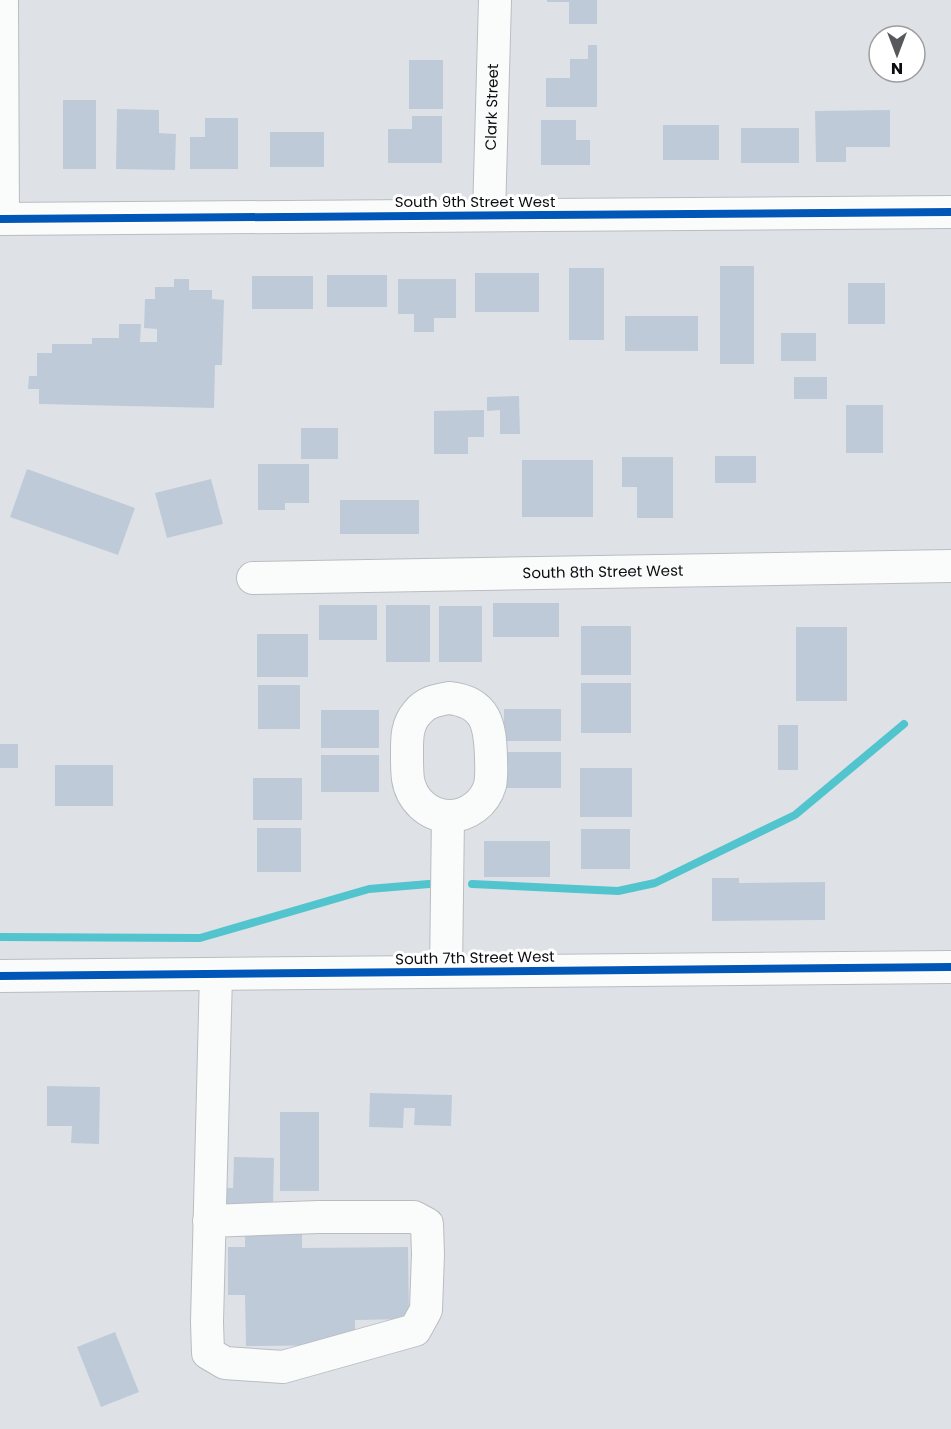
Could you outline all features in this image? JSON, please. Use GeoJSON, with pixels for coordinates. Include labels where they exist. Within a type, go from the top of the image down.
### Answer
{"type":"FeatureCollection","features":[{"type":"Feature","properties":{"kind":"street"},"geometry":{"type":"LineString","coordinates":[[2,0],[2,219]]}},
{"type":"Feature","properties":{"kind":"street","name":"Clark Street"},"geometry":{"type":"LineString","coordinates":[[489,215],[495,0]]}},
{"type":"Feature","properties":{"kind":"street","name":"South 9th Street West"},"geometry":{"type":"LineString","coordinates":[[2,219],[951,212]]}},
{"type":"Feature","properties":{"kind":"street","name":"South 8th Street West"},"geometry":{"type":"LineString","coordinates":[[254,578],[951,566]]}},
{"type":"Feature","properties":{"kind":"street"},"geometry":{"type":"LineString","coordinates":[[447,971],[448,816]]}},
{"type":"Feature","properties":{"kind":"street","name":"South 7th Street West"},"geometry":{"type":"LineString","coordinates":[[0,976],[951,967]]}},
{"type":"Feature","properties":{"kind":"street"},"geometry":{"type":"LineString","coordinates":[[209,1221],[320,1217],[414,1217],[427,1224],[426,1310],[415,1330],[283,1367],[225,1363],[208,1353],[209,1221],[216,974]]}},
{"type":"Feature","properties":{"kind":"building"},"geometry":{"type":"Polygon","coordinates":[[[547,0],[597,0],[597,24],[569,24],[569,2],[547,2],[547,0]]]}},
{"type":"Feature","properties":{"kind":"building"},"geometry":{"type":"Polygon","coordinates":[[[588,45],[597,45],[597,107],[546,107],[546,78],[570,78],[570,59],[588,59],[588,45]]]}},
{"type":"Feature","properties":{"kind":"building"},"geometry":{"type":"Polygon","coordinates":[[[409,60],[443,60],[443,109],[409,109],[409,60]]]}},
{"type":"Feature","properties":{"kind":"building"},"geometry":{"type":"Polygon","coordinates":[[[63,100],[96,100],[96,169],[63,169],[63,100]]]}},
{"type":"Feature","properties":{"kind":"building"},"geometry":{"type":"Polygon","coordinates":[[[117,109],[159,110],[159,133],[176,134],[175,170],[116,169],[117,109]]]}},
{"type":"Feature","properties":{"kind":"building"},"geometry":{"type":"Polygon","coordinates":[[[890,110],[890,147],[846,147],[846,162],[816,162],[815,111],[890,110]]]}},
{"type":"Feature","properties":{"kind":"building"},"geometry":{"type":"Polygon","coordinates":[[[412,116],[442,116],[442,163],[388,163],[388,129],[412,129],[412,116]]]}},
{"type":"Feature","properties":{"kind":"building"},"geometry":{"type":"Polygon","coordinates":[[[205,118],[238,118],[238,169],[190,169],[190,137],[205,137],[205,118]]]}},
{"type":"Feature","properties":{"kind":"building"},"geometry":{"type":"Polygon","coordinates":[[[541,120],[576,120],[576,140],[590,140],[590,165],[541,165],[541,120]]]}},
{"type":"Feature","properties":{"kind":"building"},"geometry":{"type":"Polygon","coordinates":[[[663,125],[719,125],[719,160],[663,160],[663,125]]]}},
{"type":"Feature","properties":{"kind":"building"},"geometry":{"type":"Polygon","coordinates":[[[741,128],[799,128],[799,163],[741,163],[741,128]]]}},
{"type":"Feature","properties":{"kind":"building"},"geometry":{"type":"Polygon","coordinates":[[[270,132],[324,132],[324,167],[270,167],[270,132]]]}},
{"type":"Feature","properties":{"kind":"building"},"geometry":{"type":"Polygon","coordinates":[[[720,266],[754,266],[754,364],[720,364],[720,266]]]}},
{"type":"Feature","properties":{"kind":"building"},"geometry":{"type":"Polygon","coordinates":[[[569,268],[604,268],[604,340],[569,340],[569,268]]]}},
{"type":"Feature","properties":{"kind":"building"},"geometry":{"type":"Polygon","coordinates":[[[475,273],[539,273],[539,312],[475,312],[475,273]]]}},
{"type":"Feature","properties":{"kind":"building"},"geometry":{"type":"Polygon","coordinates":[[[327,275],[387,275],[387,307],[327,307],[327,275]]]}},
{"type":"Feature","properties":{"kind":"building"},"geometry":{"type":"Polygon","coordinates":[[[252,276],[313,276],[313,309],[252,309],[252,276]]]}},
{"type":"Feature","properties":{"kind":"building"},"geometry":{"type":"Polygon","coordinates":[[[174,279],[189,279],[189,290],[212,290],[212,299],[224,300],[222,365],[215,365],[214,408],[39,404],[39,389],[28,389],[29,376],[37,376],[37,353],[52,353],[52,344],[92,344],[92,338],[119,338],[119,324],[141,324],[140,342],[157,342],[157,329],[144,328],[145,299],[155,299],[155,287],[174,287],[174,279]]]}},
{"type":"Feature","properties":{"kind":"building"},"geometry":{"type":"Polygon","coordinates":[[[398,279],[456,279],[456,318],[434,318],[434,332],[414,332],[414,314],[398,314],[398,279]]]}},
{"type":"Feature","properties":{"kind":"building"},"geometry":{"type":"Polygon","coordinates":[[[848,283],[885,283],[885,324],[848,324],[848,283]]]}},
{"type":"Feature","properties":{"kind":"building"},"geometry":{"type":"Polygon","coordinates":[[[625,316],[698,316],[698,351],[625,351],[625,316]]]}},
{"type":"Feature","properties":{"kind":"building"},"geometry":{"type":"Polygon","coordinates":[[[781,333],[816,333],[816,361],[781,361],[781,333]]]}},
{"type":"Feature","properties":{"kind":"building"},"geometry":{"type":"Polygon","coordinates":[[[794,377],[827,377],[827,399],[794,399],[794,377]]]}},
{"type":"Feature","properties":{"kind":"building"},"geometry":{"type":"Polygon","coordinates":[[[519,396],[520,434],[500,434],[500,410],[487,411],[487,397],[519,396]]]}},
{"type":"Feature","properties":{"kind":"building"},"geometry":{"type":"Polygon","coordinates":[[[846,405],[883,405],[883,453],[846,453],[846,405]]]}},
{"type":"Feature","properties":{"kind":"building"},"geometry":{"type":"Polygon","coordinates":[[[484,410],[484,437],[468,437],[468,454],[434,454],[434,411],[484,410]]]}},
{"type":"Feature","properties":{"kind":"building"},"geometry":{"type":"Polygon","coordinates":[[[301,428],[338,428],[338,459],[301,459],[301,428]]]}},
{"type":"Feature","properties":{"kind":"building"},"geometry":{"type":"Polygon","coordinates":[[[715,456],[756,456],[756,483],[715,483],[715,456]]]}},
{"type":"Feature","properties":{"kind":"building"},"geometry":{"type":"Polygon","coordinates":[[[622,457],[673,457],[673,518],[637,518],[637,487],[622,487],[622,457]]]}},
{"type":"Feature","properties":{"kind":"building"},"geometry":{"type":"Polygon","coordinates":[[[522,460],[593,460],[593,517],[522,517],[522,460]]]}},
{"type":"Feature","properties":{"kind":"building"},"geometry":{"type":"Polygon","coordinates":[[[258,464],[309,464],[309,503],[285,503],[285,510],[258,510],[258,464]]]}},
{"type":"Feature","properties":{"kind":"building"},"geometry":{"type":"Polygon","coordinates":[[[27,469],[135,508],[118,555],[10,517],[27,469]]]}},
{"type":"Feature","properties":{"kind":"building"},"geometry":{"type":"Polygon","coordinates":[[[211,479],[223,524],[167,538],[155,493],[211,479]]]}},
{"type":"Feature","properties":{"kind":"building"},"geometry":{"type":"Polygon","coordinates":[[[340,500],[419,500],[419,534],[340,534],[340,500]]]}},
{"type":"Feature","properties":{"kind":"building"},"geometry":{"type":"Polygon","coordinates":[[[493,603],[559,603],[559,637],[493,637],[493,603]]]}},
{"type":"Feature","properties":{"kind":"building"},"geometry":{"type":"Polygon","coordinates":[[[319,605],[377,605],[377,640],[319,640],[319,605]]]}},
{"type":"Feature","properties":{"kind":"building"},"geometry":{"type":"Polygon","coordinates":[[[386,605],[430,605],[430,662],[386,662],[386,605]]]}},
{"type":"Feature","properties":{"kind":"building"},"geometry":{"type":"Polygon","coordinates":[[[439,606],[482,606],[482,662],[439,662],[439,606]]]}},
{"type":"Feature","properties":{"kind":"building"},"geometry":{"type":"Polygon","coordinates":[[[581,626],[631,626],[631,675],[581,675],[581,626]]]}},
{"type":"Feature","properties":{"kind":"building"},"geometry":{"type":"Polygon","coordinates":[[[796,627],[847,627],[847,701],[796,701],[796,627]]]}},
{"type":"Feature","properties":{"kind":"building"},"geometry":{"type":"Polygon","coordinates":[[[257,634],[308,634],[308,677],[257,677],[257,634]]]}},
{"type":"Feature","properties":{"kind":"building"},"geometry":{"type":"Polygon","coordinates":[[[581,683],[631,683],[631,733],[581,733],[581,683]]]}},
{"type":"Feature","properties":{"kind":"building"},"geometry":{"type":"Polygon","coordinates":[[[258,685],[300,685],[300,729],[258,729],[258,685]]]}},
{"type":"Feature","properties":{"kind":"building"},"geometry":{"type":"Polygon","coordinates":[[[504,709],[561,709],[561,741],[504,741],[504,709]]]}},
{"type":"Feature","properties":{"kind":"building"},"geometry":{"type":"Polygon","coordinates":[[[321,710],[379,710],[379,748],[321,748],[321,710]]]}},
{"type":"Feature","properties":{"kind":"building"},"geometry":{"type":"Polygon","coordinates":[[[778,725],[798,725],[798,770],[778,770],[778,725]]]}},
{"type":"Feature","properties":{"kind":"building"},"geometry":{"type":"Polygon","coordinates":[[[0,744],[18,744],[18,768],[0,768],[0,744]]]}},
{"type":"Feature","properties":{"kind":"building"},"geometry":{"type":"Polygon","coordinates":[[[503,752],[561,752],[561,788],[503,788],[503,752]]]}},
{"type":"Feature","properties":{"kind":"building"},"geometry":{"type":"Polygon","coordinates":[[[321,755],[379,755],[379,792],[321,792],[321,755]]]}},
{"type":"Feature","properties":{"kind":"building"},"geometry":{"type":"Polygon","coordinates":[[[55,765],[113,765],[113,806],[55,806],[55,765]]]}},
{"type":"Feature","properties":{"kind":"building"},"geometry":{"type":"Polygon","coordinates":[[[580,768],[632,768],[632,817],[580,817],[580,768]]]}},
{"type":"Feature","properties":{"kind":"building"},"geometry":{"type":"Polygon","coordinates":[[[253,778],[302,778],[302,820],[253,820],[253,778]]]}},
{"type":"Feature","properties":{"kind":"building"},"geometry":{"type":"Polygon","coordinates":[[[257,828],[301,828],[301,872],[257,872],[257,828]]]}},
{"type":"Feature","properties":{"kind":"building"},"geometry":{"type":"Polygon","coordinates":[[[581,829],[630,829],[630,869],[581,869],[581,829]]]}},
{"type":"Feature","properties":{"kind":"building"},"geometry":{"type":"Polygon","coordinates":[[[484,841],[550,841],[550,877],[484,877],[484,841]]]}},
{"type":"Feature","properties":{"kind":"building"},"geometry":{"type":"Polygon","coordinates":[[[712,878],[739,878],[739,883],[825,882],[825,920],[712,921],[712,878]]]}},
{"type":"Feature","properties":{"kind":"building"},"geometry":{"type":"Polygon","coordinates":[[[47,1086],[100,1087],[99,1144],[71,1143],[72,1126],[47,1126],[47,1086]]]}},
{"type":"Feature","properties":{"kind":"building"},"geometry":{"type":"Polygon","coordinates":[[[370,1093],[452,1095],[451,1126],[414,1125],[415,1108],[404,1108],[403,1128],[369,1127],[370,1093]]]}},
{"type":"Feature","properties":{"kind":"building"},"geometry":{"type":"Polygon","coordinates":[[[280,1112],[319,1112],[319,1191],[280,1191],[280,1112]]]}},
{"type":"Feature","properties":{"kind":"building"},"geometry":{"type":"Polygon","coordinates":[[[234,1157],[274,1158],[273,1207],[227,1206],[227,1188],[233,1188],[234,1157]]]}},
{"type":"Feature","properties":{"kind":"building"},"geometry":{"type":"Polygon","coordinates":[[[245,1228],[302,1228],[302,1248],[408,1247],[409,1319],[355,1320],[355,1345],[246,1346],[245,1295],[228,1295],[228,1247],[245,1247],[245,1228]]]}},
{"type":"Feature","properties":{"kind":"building"},"geometry":{"type":"Polygon","coordinates":[[[115,1332],[139,1392],[101,1407],[77,1347],[115,1332]]]}},
{"type":"Feature","properties":{"kind":"waterway"},"geometry":{"type":"LineString","coordinates":[[472,884],[618,891],[655,883],[795,815],[904,724]]}},
{"type":"Feature","properties":{"kind":"waterway"},"geometry":{"type":"LineString","coordinates":[[0,937],[200,938],[369,889],[429,884]]}},
{"type":"Feature","properties":{"kind":"cycle path"},"geometry":{"type":"LineString","coordinates":[[0,219],[951,212]]}},
{"type":"Feature","properties":{"kind":"cycle path"},"geometry":{"type":"LineString","coordinates":[[0,976],[951,967]]}}]}
